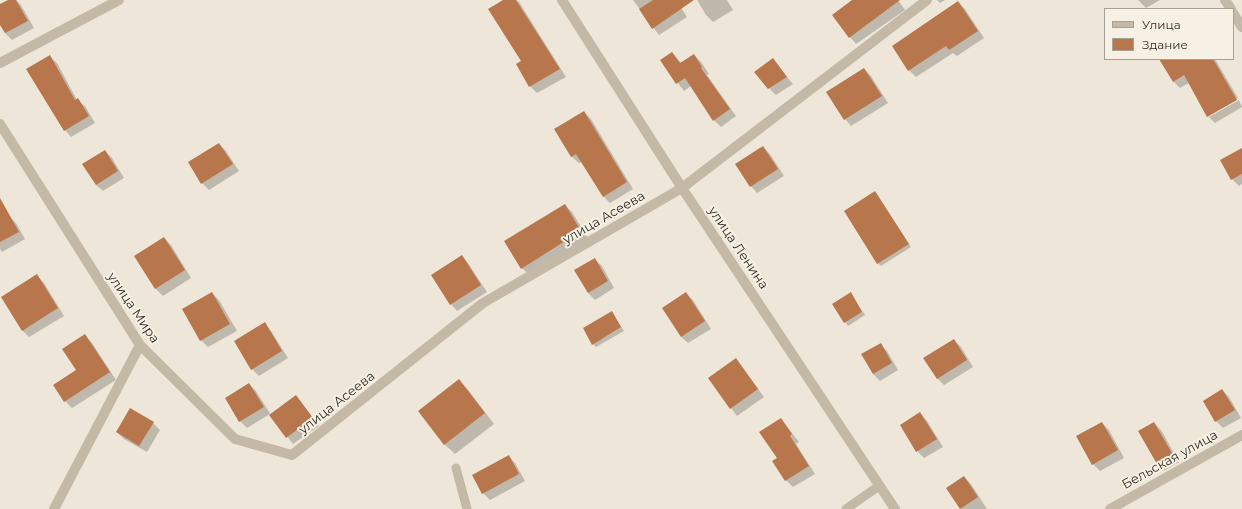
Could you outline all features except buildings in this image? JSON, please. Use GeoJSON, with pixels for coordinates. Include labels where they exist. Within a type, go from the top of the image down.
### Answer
{"type":"FeatureCollection","features":[{"type":"Feature","properties":{"kind":"street"},"geometry":{"type":"LineString","coordinates":[[0,63],[119,0]]}},
{"type":"Feature","properties":{"kind":"street","name":"улица Ленина"},"geometry":{"type":"LineString","coordinates":[[562,0],[682,188],[895,509]]}},
{"type":"Feature","properties":{"kind":"street","name":"улица Асеева"},"geometry":{"type":"LineString","coordinates":[[292,455],[483,303],[682,188],[928,0]]}},
{"type":"Feature","properties":{"kind":"street"},"geometry":{"type":"LineString","coordinates":[[1234,15],[1242,27]]}},
{"type":"Feature","properties":{"kind":"street","name":"улица Мира"},"geometry":{"type":"LineString","coordinates":[[0,124],[140,345],[235,439],[292,455]]}},
{"type":"Feature","properties":{"kind":"street"},"geometry":{"type":"LineString","coordinates":[[54,509],[140,345]]}},
{"type":"Feature","properties":{"kind":"street","name":"Бельская улица"},"geometry":{"type":"LineString","coordinates":[[1110,509],[1242,434]]}},
{"type":"Feature","properties":{"kind":"lane"},"geometry":{"type":"LineString","coordinates":[[456,468],[467,509]]}},
{"type":"Feature","properties":{"kind":"lane"},"geometry":{"type":"LineString","coordinates":[[846,509],[879,486]]}}]}
